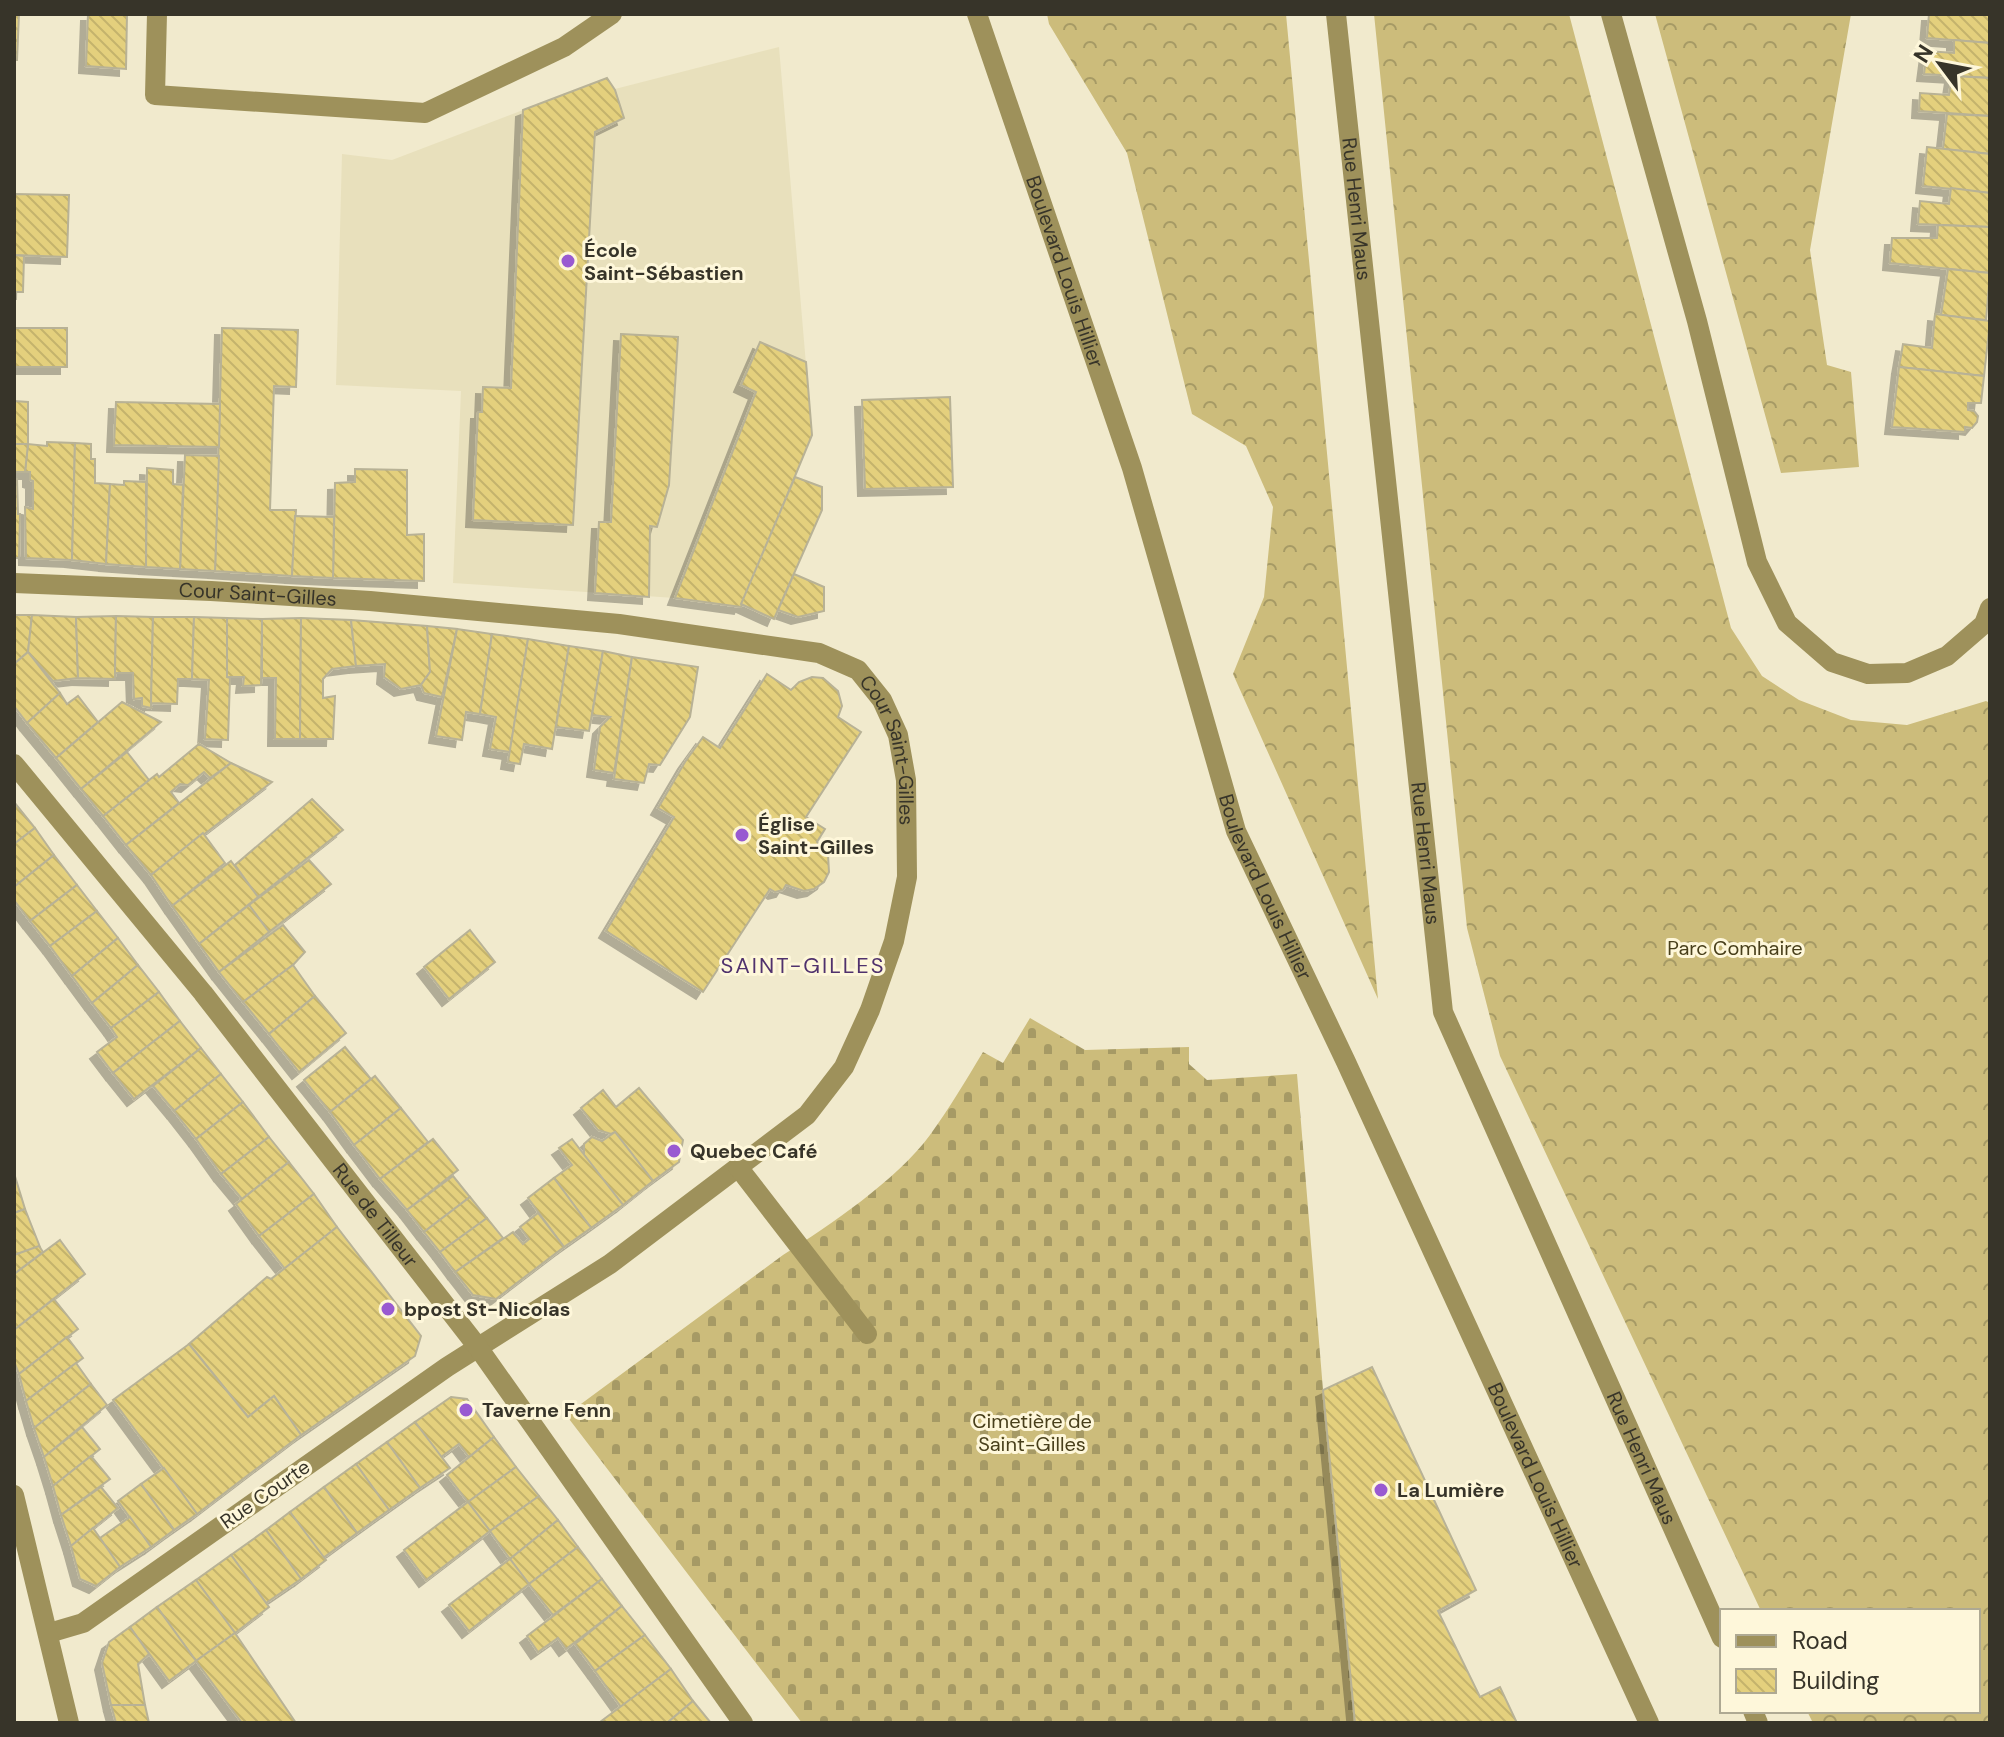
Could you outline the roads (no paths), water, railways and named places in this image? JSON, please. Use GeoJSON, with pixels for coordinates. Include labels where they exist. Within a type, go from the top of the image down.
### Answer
{"type":"FeatureCollection","features":[{"type":"Feature","properties":{"kind":"street"},"geometry":{"type":"LineString","coordinates":[[157,14],[155,95],[425,113],[564,47],[612,14]]}},
{"type":"Feature","properties":{"kind":"street","name":"Boulevard Louis Hillier"},"geometry":{"type":"LineString","coordinates":[[977,14],[1132,468],[1236,831],[1353,1076],[1649,1723]]}},
{"type":"Feature","properties":{"kind":"street","name":"Rue Henri Maus"},"geometry":{"type":"LineString","coordinates":[[1336,14],[1443,1012],[1720,1634]]}},
{"type":"Feature","properties":{"kind":"street"},"geometry":{"type":"LineString","coordinates":[[1611,14],[1697,321],[1757,562],[1787,623],[1832,662],[1868,674],[1907,673],[1947,656],[1984,624],[1990,608]]}},
{"type":"Feature","properties":{"kind":"street","name":"Cour Saint-Gilles"},"geometry":{"type":"LineString","coordinates":[[14,583],[265,594],[619,624],[819,653],[858,670],[882,700],[898,735],[906,780],[907,877],[894,941],[870,1010],[844,1067],[807,1115],[610,1264],[477,1346]]}},
{"type":"Feature","properties":{"kind":"street","name":"Rue de Tilleur"},"geometry":{"type":"LineString","coordinates":[[14,764],[203,993],[477,1346],[743,1723]]}},
{"type":"Feature","properties":{"kind":"street"},"geometry":{"type":"LineString","coordinates":[[738,1167],[867,1334]]}},
{"type":"Feature","properties":{"kind":"street","name":"Rue Courte"},"geometry":{"type":"LineString","coordinates":[[49,1633],[83,1623],[477,1346]]}},
{"type":"Feature","properties":{"kind":"street"},"geometry":{"type":"LineString","coordinates":[[14,1495],[69,1723]]}},
{"type":"Feature","properties":{"kind":"place","name":"École Saint-Sébastien"},"geometry":{"type":"Point","coordinates":[568,261]}},
{"type":"Feature","properties":{"kind":"place","name":"Église Saint-Gilles"},"geometry":{"type":"Point","coordinates":[742,835]}},
{"type":"Feature","properties":{"kind":"place","name":"Quebec Café"},"geometry":{"type":"Point","coordinates":[674,1151]}},
{"type":"Feature","properties":{"kind":"place","name":"bpost St-Nicolas"},"geometry":{"type":"Point","coordinates":[388,1309]}},
{"type":"Feature","properties":{"kind":"place","name":"Taverne Fenn"},"geometry":{"type":"Point","coordinates":[466,1410]}},
{"type":"Feature","properties":{"kind":"place","name":"La Lumière"},"geometry":{"type":"Point","coordinates":[1381,1490]}},
{"type":"Feature","properties":{"kind":"district","name":"SAINT-GILLES"},"geometry":{"type":"Point","coordinates":[803,965]}},
{"type":"Feature","properties":{"kind":"park label","name":"Parc Comhaire"},"geometry":{"type":"Point","coordinates":[1735,948]}},
{"type":"Feature","properties":{"kind":"park label","name":"Cimetière de Saint-Gilles"},"geometry":{"type":"Point","coordinates":[1032,1432]}}]}
